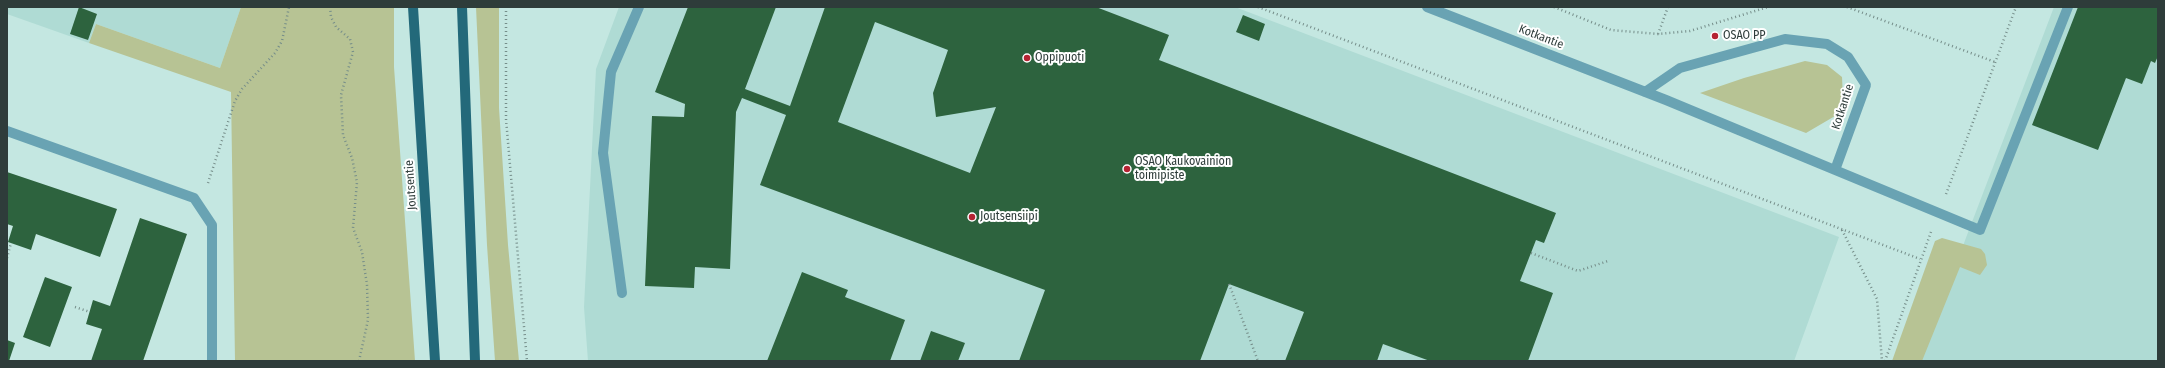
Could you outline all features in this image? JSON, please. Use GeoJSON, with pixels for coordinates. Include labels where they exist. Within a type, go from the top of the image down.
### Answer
{"type":"FeatureCollection","features":[{"type":"Feature","properties":{"kind":"main road","name":"Joutsentie"},"geometry":{"type":"LineString","coordinates":[[413,7],[435,361]]}},
{"type":"Feature","properties":{"kind":"main road"},"geometry":{"type":"LineString","coordinates":[[462,7],[475,361]]}},
{"type":"Feature","properties":{"kind":"street"},"geometry":{"type":"LineString","coordinates":[[622,293],[604,153],[611,72],[639,7]]}},
{"type":"Feature","properties":{"kind":"street","name":"Kotkantie"},"geometry":{"type":"LineString","coordinates":[[1427,7],[1645,92],[1980,230],[2068,7]]}},
{"type":"Feature","properties":{"kind":"street","name":"Kotkantie"},"geometry":{"type":"LineString","coordinates":[[1645,92],[1680,68],[1785,39],[1827,44],[1848,57],[1866,85],[1835,170]]}},
{"type":"Feature","properties":{"kind":"street"},"geometry":{"type":"LineString","coordinates":[[7,131],[194,198],[212,225],[212,361]]}},
{"type":"Feature","properties":{"kind":"path"},"geometry":{"type":"LineString","coordinates":[[208,185],[235,101],[242,89],[275,53],[282,41],[289,7]]}},
{"type":"Feature","properties":{"kind":"path"},"geometry":{"type":"LineString","coordinates":[[330,7],[331,17],[336,27],[350,39],[353,52],[341,95],[343,135],[352,158],[357,182],[353,228],[362,252],[367,285],[368,320],[359,361]]}},
{"type":"Feature","properties":{"kind":"path"},"geometry":{"type":"LineString","coordinates":[[506,7],[506,119],[527,361]]}},
{"type":"Feature","properties":{"kind":"path"},"geometry":{"type":"LineString","coordinates":[[1258,7],[1920,259]]}},
{"type":"Feature","properties":{"kind":"path"},"geometry":{"type":"LineString","coordinates":[[1554,7],[1611,30],[1658,34],[1690,31],[1768,7]]}},
{"type":"Feature","properties":{"kind":"path"},"geometry":{"type":"LineString","coordinates":[[1658,34],[1668,7]]}},
{"type":"Feature","properties":{"kind":"path"},"geometry":{"type":"LineString","coordinates":[[1847,7],[1995,62]]}},
{"type":"Feature","properties":{"kind":"path"},"geometry":{"type":"LineString","coordinates":[[1884,361],[1920,259],[2016,7]]}},
{"type":"Feature","properties":{"kind":"path"},"geometry":{"type":"LineString","coordinates":[[1842,230],[1877,299],[1884,361]]}},
{"type":"Feature","properties":{"kind":"path"},"geometry":{"type":"LineString","coordinates":[[7,258],[11,243]]}},
{"type":"Feature","properties":{"kind":"path"},"geometry":{"type":"LineString","coordinates":[[1531,253],[1578,271],[1608,262]]}},
{"type":"Feature","properties":{"kind":"path"},"geometry":{"type":"LineString","coordinates":[[1229,284],[1258,361]]}},
{"type":"Feature","properties":{"kind":"path"},"geometry":{"type":"LineString","coordinates":[[75,307],[90,312]]}},
{"type":"Feature","properties":{"kind":"shaded area"},"geometry":{"type":"Polygon","coordinates":[[[7,7],[241,7],[220,68],[96,24],[89,43],[7,14],[7,7]]]}},
{"type":"Feature","properties":{"kind":"shaded area","name":"OSAO Kaukovainion toimipiste"},"geometry":{"type":"Polygon","coordinates":[[[619,7],[1235,7],[1839,237],[1794,361],[588,361],[584,307],[596,69],[619,7]]]}},
{"type":"Feature","properties":{"kind":"shaded area"},"geometry":{"type":"Polygon","coordinates":[[[2054,7],[2158,7],[2158,361],[1919,361],[2054,7]]]}},
{"type":"Feature","properties":{"kind":"green space"},"geometry":{"type":"Polygon","coordinates":[[[241,7],[394,7],[394,67],[415,361],[235,361],[231,92],[89,43],[96,24],[220,68],[241,7]]]}},
{"type":"Feature","properties":{"kind":"green space"},"geometry":{"type":"Polygon","coordinates":[[[476,7],[499,7],[499,108],[508,245],[519,361],[495,361],[487,245],[476,7]]]}},
{"type":"Feature","properties":{"kind":"green space"},"geometry":{"type":"Polygon","coordinates":[[[1805,61],[1827,65],[1842,77],[1843,98],[1835,116],[1806,133],[1700,93],[1744,78],[1805,61]]]}},
{"type":"Feature","properties":{"kind":"green space"},"geometry":{"type":"Polygon","coordinates":[[[1942,238],[1981,249],[1985,254],[1987,265],[1980,275],[1960,267],[1922,361],[1892,361],[1935,241],[1942,238]]]}},
{"type":"Feature","properties":{"kind":"building"},"geometry":{"type":"Polygon","coordinates":[[[79,7],[97,14],[88,40],[70,34],[79,7]]]}},
{"type":"Feature","properties":{"kind":"building","name":"OSAO Kaukovainion toimipiste"},"geometry":{"type":"Polygon","coordinates":[[[688,7],[776,7],[745,89],[790,106],[825,7],[1096,7],[1169,35],[1159,60],[1556,213],[1544,243],[1536,240],[1520,281],[1553,293],[1528,361],[1430,361],[1383,344],[1377,361],[1285,361],[1304,312],[1229,284],[1200,361],[1019,361],[1045,290],[760,185],[786,115],[742,98],[736,112],[730,269],[695,267],[694,288],[645,286],[652,116],[684,117],[685,104],[655,92],[688,7]],[[875,22],[838,122],[970,173],[996,107],[936,117],[933,93],[948,50],[875,22]]]}},
{"type":"Feature","properties":{"kind":"building"},"geometry":{"type":"Polygon","coordinates":[[[2078,7],[2158,7],[2158,56],[2155,63],[2151,61],[2142,84],[2126,78],[2098,150],[2032,125],[2078,7]]]}},
{"type":"Feature","properties":{"kind":"building"},"geometry":{"type":"Polygon","coordinates":[[[1243,15],[1265,24],[1259,41],[1236,32],[1243,15]]]}},
{"type":"Feature","properties":{"kind":"building"},"geometry":{"type":"Polygon","coordinates":[[[7,172],[117,209],[100,257],[36,234],[31,250],[8,242],[13,226],[7,224],[7,172]]]}},
{"type":"Feature","properties":{"kind":"building"},"geometry":{"type":"Polygon","coordinates":[[[140,218],[187,234],[143,361],[91,361],[102,329],[86,324],[93,300],[110,306],[140,218]]]}},
{"type":"Feature","properties":{"kind":"building"},"geometry":{"type":"Polygon","coordinates":[[[802,272],[848,290],[845,297],[905,320],[890,361],[767,361],[802,272]]]}},
{"type":"Feature","properties":{"kind":"building"},"geometry":{"type":"Polygon","coordinates":[[[45,277],[72,287],[50,347],[23,337],[45,277]]]}},
{"type":"Feature","properties":{"kind":"building"},"geometry":{"type":"Polygon","coordinates":[[[931,331],[965,343],[958,361],[920,361],[931,331]]]}},
{"type":"Feature","properties":{"kind":"building"},"geometry":{"type":"Polygon","coordinates":[[[7,340],[15,343],[9,361],[7,361],[7,340]]]}},
{"type":"Feature","properties":{"kind":"place","name":"OSAO PP"},"geometry":{"type":"Point","coordinates":[1715,36]}},
{"type":"Feature","properties":{"kind":"place","name":"Oppipuoti"},"geometry":{"type":"Point","coordinates":[1027,58]}},
{"type":"Feature","properties":{"kind":"place","name":"OSAO Kaukovainion toimipiste"},"geometry":{"type":"Point","coordinates":[1127,169]}},
{"type":"Feature","properties":{"kind":"place","name":"Joutsensiipi"},"geometry":{"type":"Point","coordinates":[972,217]}}]}
